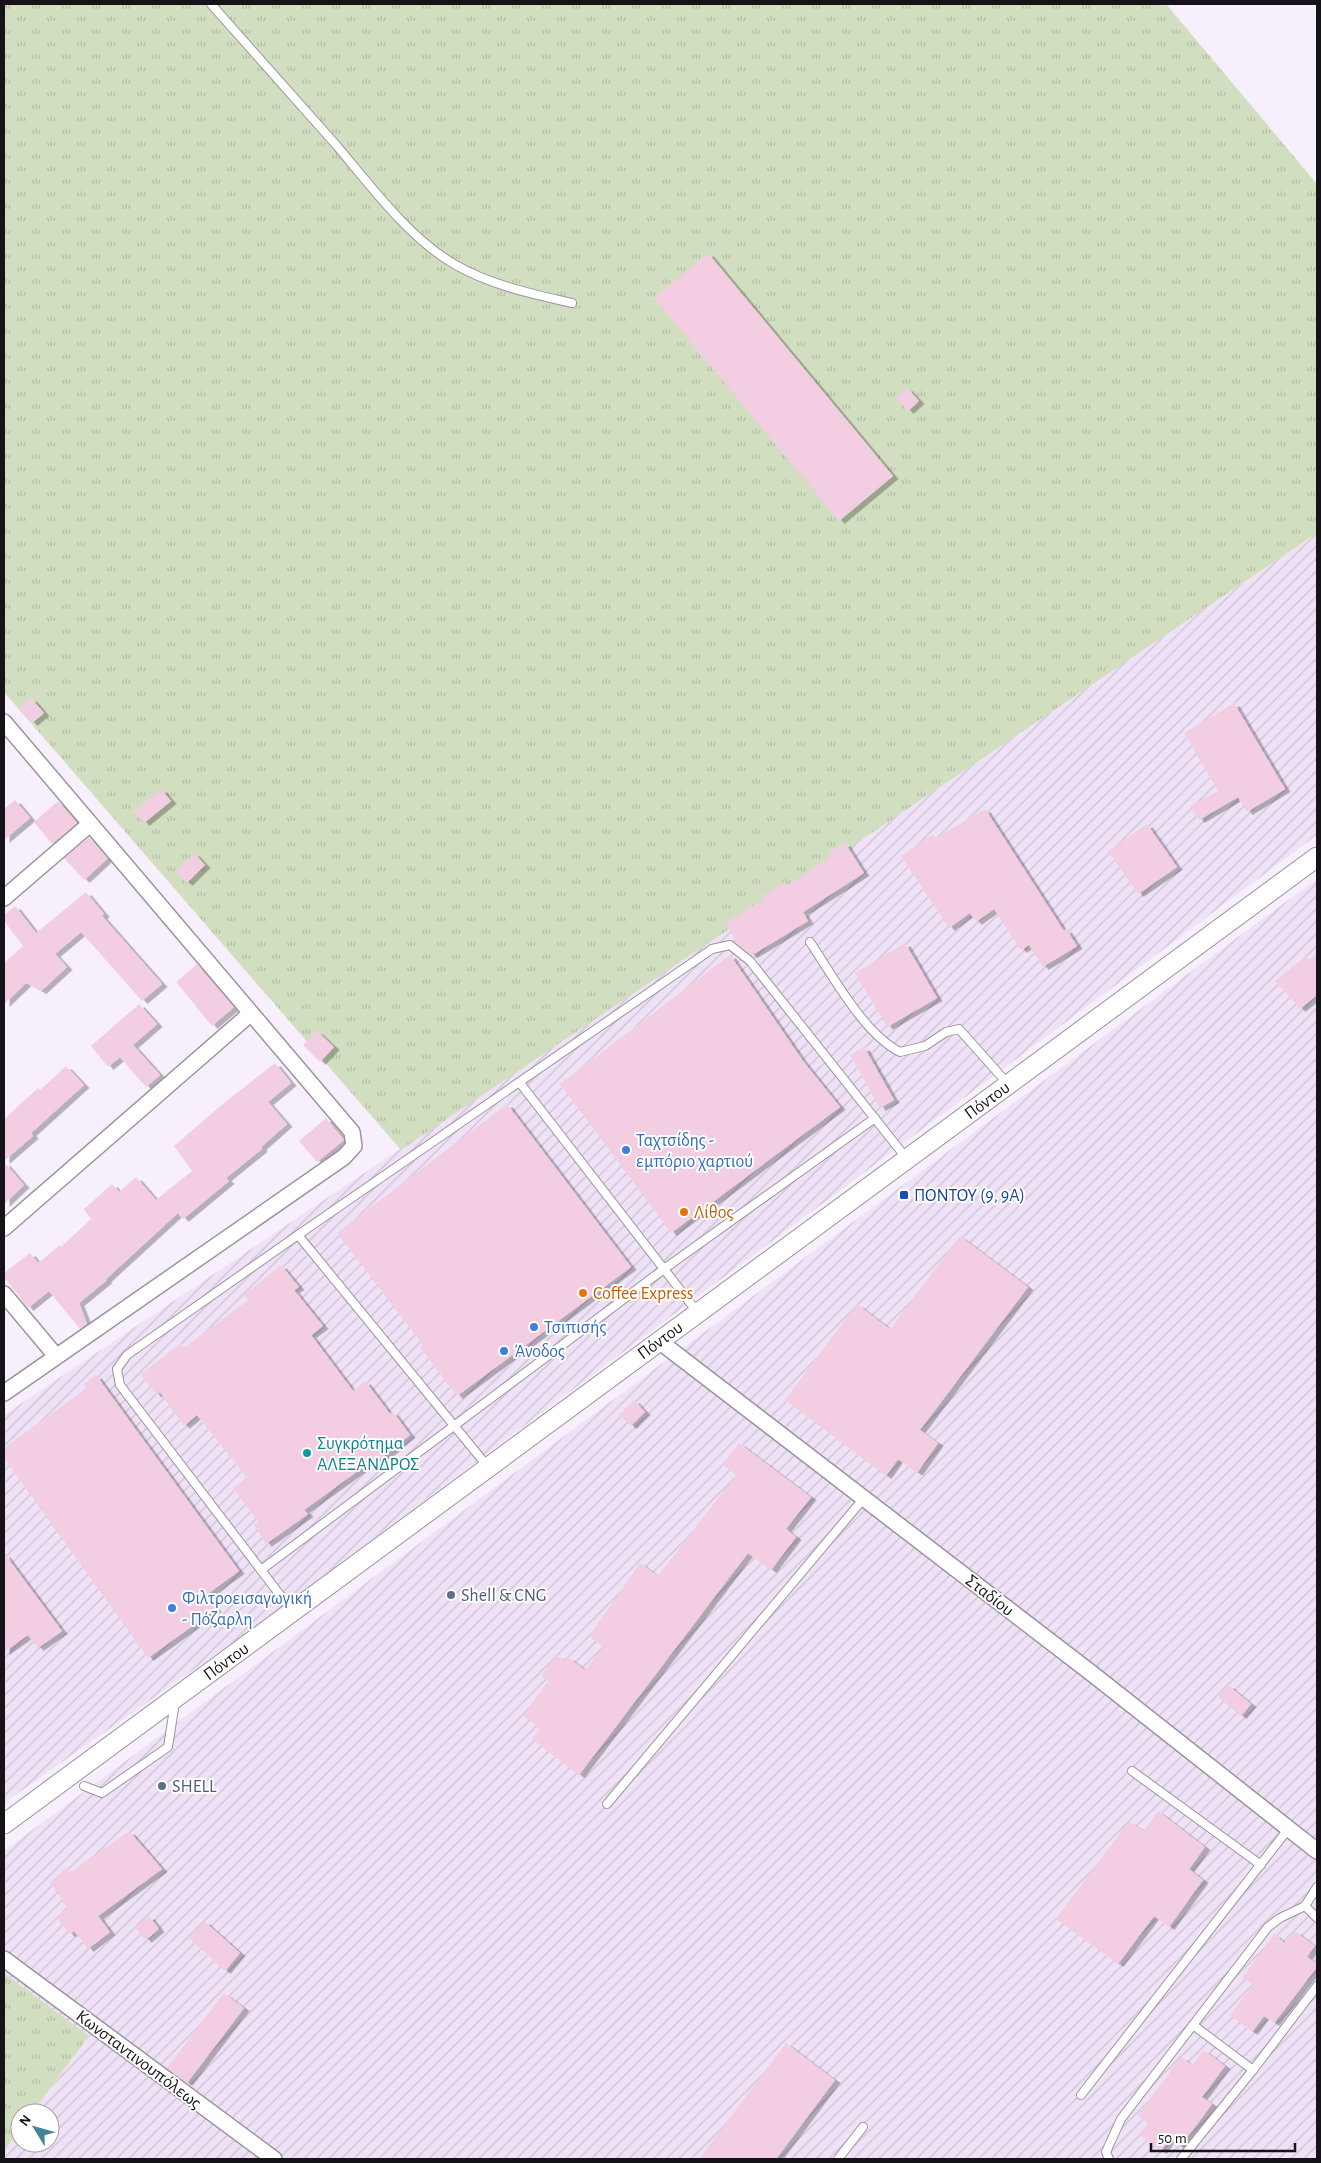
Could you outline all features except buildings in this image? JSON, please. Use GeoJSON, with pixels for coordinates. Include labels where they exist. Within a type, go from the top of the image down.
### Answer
{"type":"FeatureCollection","features":[{"type":"Feature","properties":{"kind":"street"},"geometry":{"type":"LineString","coordinates":[[4,722],[352,1132],[354,1146],[344,1157],[4,1392]]}},
{"type":"Feature","properties":{"kind":"street"},"geometry":{"type":"LineString","coordinates":[[4,898],[90,824]]}},
{"type":"Feature","properties":{"kind":"street","name":"Πόντου"},"geometry":{"type":"LineString","coordinates":[[4,1824],[1317,857]]}},
{"type":"Feature","properties":{"kind":"street"},"geometry":{"type":"LineString","coordinates":[[4,1228],[250,1014]]}},
{"type":"Feature","properties":{"kind":"street"},"geometry":{"type":"LineString","coordinates":[[4,1294],[56,1356]]}},
{"type":"Feature","properties":{"kind":"street","name":"Σταδίου"},"geometry":{"type":"LineString","coordinates":[[659,1341],[1317,1851]]}},
{"type":"Feature","properties":{"kind":"street","name":"Κωνσταντινουπόλεως"},"geometry":{"type":"LineString","coordinates":[[4,1959],[274,2159]]}},
{"type":"Feature","properties":{"kind":"lane"},"geometry":{"type":"LineString","coordinates":[[211,4],[385,204],[419,236],[452,263],[477,275],[526,292],[572,303]]}},
{"type":"Feature","properties":{"kind":"lane"},"geometry":{"type":"LineString","coordinates":[[810,942],[870,1030],[890,1047],[900,1052],[926,1046],[946,1032],[959,1029],[1008,1084]]}},
{"type":"Feature","properties":{"kind":"lane"},"geometry":{"type":"LineString","coordinates":[[293,1612],[120,1385],[117,1369],[126,1355],[712,949],[730,945],[750,961],[907,1159]]}},
{"type":"Feature","properties":{"kind":"lane"},"geometry":{"type":"LineString","coordinates":[[520,1082],[698,1313]]}},
{"type":"Feature","properties":{"kind":"lane"},"geometry":{"type":"LineString","coordinates":[[261,1570],[664,1269],[875,1118]]}},
{"type":"Feature","properties":{"kind":"lane"},"geometry":{"type":"LineString","coordinates":[[298,1235],[488,1468]]}},
{"type":"Feature","properties":{"kind":"lane"},"geometry":{"type":"LineString","coordinates":[[607,1804],[864,1498]]}},
{"type":"Feature","properties":{"kind":"lane"},"geometry":{"type":"LineString","coordinates":[[84,1786],[102,1793],[168,1747],[176,1697]]}},
{"type":"Feature","properties":{"kind":"lane"},"geometry":{"type":"LineString","coordinates":[[1132,1771],[1260,1865]]}},
{"type":"Feature","properties":{"kind":"lane"},"geometry":{"type":"LineString","coordinates":[[1081,2095],[1289,1828]]}},
{"type":"Feature","properties":{"kind":"lane"},"geometry":{"type":"LineString","coordinates":[[1109,2159],[1106,2152],[1121,2119],[1268,1927],[1280,1918],[1305,1906],[1317,1887]]}},
{"type":"Feature","properties":{"kind":"lane"},"geometry":{"type":"LineString","coordinates":[[1305,1906],[1317,1918]]}},
{"type":"Feature","properties":{"kind":"lane"},"geometry":{"type":"LineString","coordinates":[[1181,2159],[1253,2070],[1317,1986]]}},
{"type":"Feature","properties":{"kind":"lane"},"geometry":{"type":"LineString","coordinates":[[1193,2025],[1253,2070]]}},
{"type":"Feature","properties":{"kind":"lane"},"geometry":{"type":"LineString","coordinates":[[838,2159],[863,2127]]}},
{"type":"Feature","properties":{"kind":"shaded area"},"geometry":{"type":"Polygon","coordinates":[[[1317,533],[1317,835],[257,1625],[4,1803],[4,1415],[1317,533]]]}},
{"type":"Feature","properties":{"kind":"shaded area"},"geometry":{"type":"Polygon","coordinates":[[[1317,879],[1317,2159],[4,2159],[4,2151],[10,2143],[10,2153],[60,2153],[60,2103],[40,2103],[89,2037],[4,1973],[4,1851],[1317,879]]]}},
{"type":"Feature","properties":{"kind":"green space"},"geometry":{"type":"Polygon","coordinates":[[[4,4],[1166,4],[1317,184],[1317,533],[401,1150],[4,692],[4,4]]]}},
{"type":"Feature","properties":{"kind":"green space"},"geometry":{"type":"Polygon","coordinates":[[[4,1973],[89,2036],[39,2103],[10,2103],[10,2143],[4,2151],[4,1973]]]}},
{"type":"Feature","properties":{"kind":"place","name":"Ταχτσίδης - εμπόριο χαρτιού"},"geometry":{"type":"Point","coordinates":[626,1150]}},
{"type":"Feature","properties":{"kind":"place","name":"ΠΟΝΤΟΥ (9, 9Α)"},"geometry":{"type":"Point","coordinates":[904,1195]}},
{"type":"Feature","properties":{"kind":"place","name":"Λίθος"},"geometry":{"type":"Point","coordinates":[684,1212]}},
{"type":"Feature","properties":{"kind":"place","name":"Coffee Express"},"geometry":{"type":"Point","coordinates":[583,1293]}},
{"type":"Feature","properties":{"kind":"place","name":"Τσιπισής"},"geometry":{"type":"Point","coordinates":[534,1327]}},
{"type":"Feature","properties":{"kind":"place","name":"Άνοδος"},"geometry":{"type":"Point","coordinates":[504,1351]}},
{"type":"Feature","properties":{"kind":"place","name":"Συγκρότημα ΑΛΕΞΑΝΔΡΟΣ"},"geometry":{"type":"Point","coordinates":[307,1453]}},
{"type":"Feature","properties":{"kind":"place","name":"Shell & CNG"},"geometry":{"type":"Point","coordinates":[451,1595]}},
{"type":"Feature","properties":{"kind":"place","name":"Φιλτροεισαγωγική - Πόζαρλη"},"geometry":{"type":"Point","coordinates":[172,1608]}},
{"type":"Feature","properties":{"kind":"place","name":"SHELL"},"geometry":{"type":"Point","coordinates":[162,1786]}}]}
